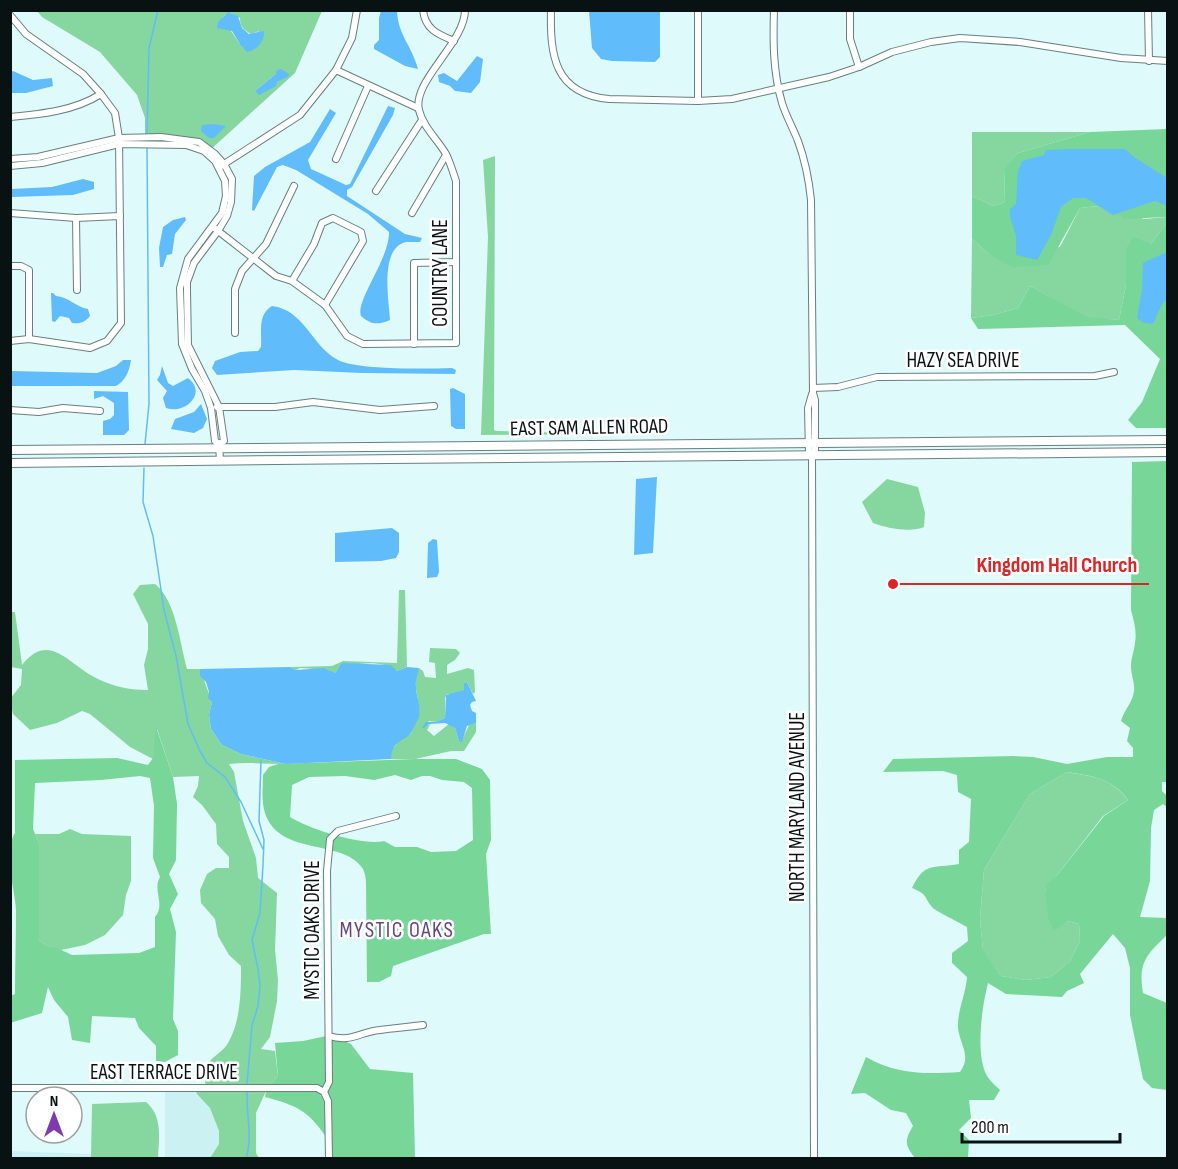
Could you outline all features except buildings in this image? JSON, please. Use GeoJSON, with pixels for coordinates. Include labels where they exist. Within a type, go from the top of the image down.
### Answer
{"type":"FeatureCollection","features":[{"type":"Feature","properties":{"kind":"main road","name":"EAST SAM ALLEN ROAD"},"geometry":{"type":"LineString","coordinates":[[10,450],[219,446],[524,447],[1167,440]]}},
{"type":"Feature","properties":{"kind":"main road"},"geometry":{"type":"LineString","coordinates":[[10,463],[1167,452]]}},
{"type":"Feature","properties":{"kind":"street"},"geometry":{"type":"LineString","coordinates":[[221,165],[300,115],[336,70],[352,38],[357,10]]}},
{"type":"Feature","properties":{"kind":"street"},"geometry":{"type":"LineString","coordinates":[[423,10],[425,24],[437,34],[454,41]]}},
{"type":"Feature","properties":{"kind":"street"},"geometry":{"type":"LineString","coordinates":[[336,70],[418,108],[421,91],[454,41],[465,17],[465,10]]}},
{"type":"Feature","properties":{"kind":"street"},"geometry":{"type":"LineString","coordinates":[[551,10],[552,51],[561,72],[577,89],[598,98],[698,101],[732,99],[829,77],[892,52],[931,42],[960,38],[1020,42],[1149,61],[1167,61]]}},
{"type":"Feature","properties":{"kind":"street"},"geometry":{"type":"LineString","coordinates":[[698,10],[698,101]]}},
{"type":"Feature","properties":{"kind":"street","name":"NORTH MARYLAND AVENUE"},"geometry":{"type":"LineString","coordinates":[[774,10],[774,62],[778,88],[782,104],[803,155],[810,183],[811,200],[813,390],[808,408],[812,443],[814,1158]]}},
{"type":"Feature","properties":{"kind":"street"},"geometry":{"type":"LineString","coordinates":[[850,10],[850,39],[858,67]]}},
{"type":"Feature","properties":{"kind":"street"},"geometry":{"type":"LineString","coordinates":[[1148,10],[1149,61]]}},
{"type":"Feature","properties":{"kind":"street"},"geometry":{"type":"LineString","coordinates":[[10,15],[26,34],[83,74],[115,113],[119,141],[121,323],[106,341],[90,348],[29,339],[10,341]]}},
{"type":"Feature","properties":{"kind":"street"},"geometry":{"type":"LineString","coordinates":[[336,159],[368,86]]}},
{"type":"Feature","properties":{"kind":"street"},"geometry":{"type":"LineString","coordinates":[[10,117],[48,114],[88,103],[101,94]]}},
{"type":"Feature","properties":{"kind":"street","name":"COUNTRY LANE"},"geometry":{"type":"LineString","coordinates":[[215,229],[255,257],[276,276],[292,281],[326,305],[347,336],[363,344],[456,343],[456,181],[446,155],[422,120],[418,108]]}},
{"type":"Feature","properties":{"kind":"street"},"geometry":{"type":"LineString","coordinates":[[376,191],[422,120]]}},
{"type":"Feature","properties":{"kind":"street"},"geometry":{"type":"LineString","coordinates":[[10,166],[42,163],[119,141]]}},
{"type":"Feature","properties":{"kind":"street"},"geometry":{"type":"LineString","coordinates":[[10,159],[38,158],[119,141],[199,142],[214,156],[232,179],[231,202],[227,216],[215,229],[194,263],[187,282],[184,310],[188,345],[202,380],[219,407],[224,441],[219,446]]}},
{"type":"Feature","properties":{"kind":"street"},"geometry":{"type":"LineString","coordinates":[[412,213],[446,155]]}},
{"type":"Feature","properties":{"kind":"street"},"geometry":{"type":"LineString","coordinates":[[235,333],[235,289],[242,271],[266,244],[294,186]]}},
{"type":"Feature","properties":{"kind":"street"},"geometry":{"type":"LineString","coordinates":[[10,213],[76,218],[120,216]]}},
{"type":"Feature","properties":{"kind":"street"},"geometry":{"type":"LineString","coordinates":[[76,218],[77,290]]}},
{"type":"Feature","properties":{"kind":"street"},"geometry":{"type":"LineString","coordinates":[[292,281],[314,244],[322,223],[333,218],[361,232],[363,241],[326,305]]}},
{"type":"Feature","properties":{"kind":"street"},"geometry":{"type":"LineString","coordinates":[[414,344],[414,263],[456,262]]}},
{"type":"Feature","properties":{"kind":"street"},"geometry":{"type":"LineString","coordinates":[[10,266],[21,266],[29,270],[29,339]]}},
{"type":"Feature","properties":{"kind":"street","name":"HAZY SEA DRIVE"},"geometry":{"type":"LineString","coordinates":[[813,390],[838,387],[877,377],[1095,376],[1114,372]]}},
{"type":"Feature","properties":{"kind":"street"},"geometry":{"type":"LineString","coordinates":[[207,390],[220,461]]}},
{"type":"Feature","properties":{"kind":"street"},"geometry":{"type":"LineString","coordinates":[[211,408],[313,402],[380,410],[434,406]]}},
{"type":"Feature","properties":{"kind":"street"},"geometry":{"type":"LineString","coordinates":[[10,410],[39,412],[63,408],[100,411]]}},
{"type":"Feature","properties":{"kind":"street"},"geometry":{"type":"LineString","coordinates":[[213,424],[221,423]]}},
{"type":"Feature","properties":{"kind":"street","name":"MYSTIC OAKS DRIVE"},"geometry":{"type":"LineString","coordinates":[[329,1158],[328,1101],[324,1092],[328,1082],[327,871],[330,839],[338,831],[396,816]]}},
{"type":"Feature","properties":{"kind":"street"},"geometry":{"type":"LineString","coordinates":[[328,1036],[350,1039],[378,1030],[396,1030],[423,1025]]}},
{"type":"Feature","properties":{"kind":"street","name":"EAST TERRACE DRIVE"},"geometry":{"type":"LineString","coordinates":[[10,1088],[317,1088],[324,1092]]}},
{"type":"Feature","properties":{"kind":"shaded area"},"geometry":{"type":"Polygon","coordinates":[[[165,1091],[198,1091],[196,1093],[210,1108],[219,1131],[219,1144],[210,1158],[165,1158],[165,1091]]]}},
{"type":"Feature","properties":{"kind":"shaded area"},"geometry":{"type":"Polygon","coordinates":[[[11,1151],[91,1154],[91,1158],[11,1158],[11,1151]]]}},
{"type":"Feature","properties":{"kind":"green space"},"geometry":{"type":"Polygon","coordinates":[[[37,11],[322,11],[295,73],[209,151],[180,141],[145,141],[145,118],[137,95],[100,52],[42,17],[37,11]],[[231,13],[222,18],[240,44],[259,31],[251,34],[244,30],[240,18],[231,13]],[[276,74],[255,91],[288,77],[276,74]]]}},
{"type":"Feature","properties":{"kind":"green space"},"geometry":{"type":"Polygon","coordinates":[[[1167,129],[1167,217],[1124,219],[1107,205],[1080,208],[1048,265],[1012,267],[989,254],[972,239],[972,196],[993,206],[1005,202],[1004,169],[1018,153],[1090,132],[1167,129]]]}},
{"type":"Feature","properties":{"kind":"green space"},"geometry":{"type":"Polygon","coordinates":[[[972,132],[1090,132],[1018,153],[1004,170],[1005,202],[993,206],[972,196],[972,132]]]}},
{"type":"Feature","properties":{"kind":"green space"},"geometry":{"type":"Polygon","coordinates":[[[495,156],[494,430],[620,434],[481,435],[488,237],[483,160],[495,156]]]}},
{"type":"Feature","properties":{"kind":"green space"},"geometry":{"type":"Polygon","coordinates":[[[1108,205],[1144,219],[1167,217],[1167,222],[1151,244],[1126,249],[1126,285],[1119,320],[1087,318],[1030,286],[1018,308],[971,318],[972,239],[989,254],[1060,247],[1080,208],[1108,205]]]}},
{"type":"Feature","properties":{"kind":"green space"},"geometry":{"type":"Polygon","coordinates":[[[1167,222],[1167,428],[1136,428],[1128,420],[1142,402],[1160,359],[1125,325],[978,329],[971,318],[1018,308],[1030,286],[1087,317],[1119,320],[1126,285],[1126,249],[1133,237],[1151,244],[1167,222]]]}},
{"type":"Feature","properties":{"kind":"green space"},"geometry":{"type":"Polygon","coordinates":[[[1167,461],[1168,782],[1162,782],[1162,791],[1167,796],[1167,807],[1163,804],[1154,810],[1151,828],[1150,881],[1140,917],[1167,918],[1167,935],[1145,960],[1142,983],[1143,993],[1167,1003],[1167,1090],[1152,1088],[1143,1079],[1130,1015],[1130,968],[1125,948],[1113,934],[1080,974],[1084,983],[1067,991],[1062,997],[1006,994],[988,983],[982,1017],[981,1056],[987,1076],[1000,1090],[994,1100],[969,1100],[971,1118],[959,1130],[969,1140],[968,1158],[915,1158],[907,1143],[913,1126],[906,1113],[891,1110],[865,1093],[851,1094],[866,1057],[889,1067],[912,1072],[960,1072],[963,1066],[965,1056],[958,1022],[967,977],[952,963],[952,953],[968,941],[967,927],[935,910],[923,895],[912,888],[926,870],[959,864],[959,850],[969,842],[971,799],[958,792],[957,775],[943,771],[883,772],[893,759],[1013,756],[1033,757],[1067,764],[1107,757],[1133,757],[1133,748],[1127,741],[1130,728],[1121,721],[1132,699],[1134,688],[1131,667],[1136,635],[1131,610],[1132,462],[1167,461]],[[1067,772],[1030,794],[984,870],[980,919],[983,950],[1001,976],[1026,980],[1051,977],[1070,961],[1080,941],[1079,924],[1068,921],[1054,931],[1048,917],[1045,886],[1058,874],[1104,816],[1128,800],[1115,787],[1101,779],[1067,772]]]}},
{"type":"Feature","properties":{"kind":"green space"},"geometry":{"type":"Polygon","coordinates":[[[887,479],[918,487],[925,513],[924,527],[906,530],[873,523],[862,502],[887,479]]]}},
{"type":"Feature","properties":{"kind":"green space"},"geometry":{"type":"Polygon","coordinates":[[[155,584],[162,591],[173,611],[187,669],[200,669],[212,702],[209,715],[211,729],[222,745],[241,754],[286,764],[229,764],[234,772],[243,821],[256,858],[258,878],[277,893],[275,950],[278,980],[277,1001],[270,1037],[261,1049],[275,1051],[278,1076],[270,1085],[205,1085],[206,1067],[225,1047],[236,1025],[241,966],[229,955],[218,936],[215,919],[201,903],[200,890],[207,874],[216,868],[229,868],[229,857],[217,844],[216,824],[193,797],[199,776],[173,777],[157,729],[153,759],[130,747],[90,714],[82,711],[57,723],[30,730],[13,714],[10,699],[21,685],[22,669],[11,667],[11,612],[15,612],[22,665],[32,655],[42,651],[51,651],[60,654],[104,682],[123,688],[148,690],[144,665],[148,649],[148,624],[133,594],[140,585],[155,584]]]}},
{"type":"Feature","properties":{"kind":"green space"},"geometry":{"type":"Polygon","coordinates":[[[399,590],[405,590],[407,667],[397,671],[391,667],[368,663],[331,673],[329,670],[300,668],[296,670],[290,667],[332,666],[343,661],[397,663],[399,590]]]}},
{"type":"Feature","properties":{"kind":"green space"},"geometry":{"type":"Polygon","coordinates":[[[430,648],[456,649],[460,653],[447,665],[447,674],[468,668],[474,670],[475,692],[473,694],[467,682],[464,683],[464,690],[455,694],[447,694],[445,718],[435,722],[429,721],[425,728],[431,723],[427,730],[434,736],[449,724],[455,728],[459,741],[463,738],[469,725],[476,723],[476,732],[464,751],[451,751],[415,759],[391,759],[391,751],[400,740],[411,733],[420,711],[416,689],[419,668],[425,677],[436,678],[435,663],[429,662],[430,648]]]}},
{"type":"Feature","properties":{"kind":"green space"},"geometry":{"type":"Polygon","coordinates":[[[156,727],[173,777],[177,804],[176,860],[169,874],[178,894],[170,909],[176,932],[173,1019],[178,1031],[178,1055],[165,1062],[156,1061],[156,1046],[139,1028],[135,1018],[92,1016],[90,1043],[72,1040],[68,1017],[54,1000],[48,987],[42,1013],[10,1023],[11,996],[15,994],[16,910],[9,860],[11,841],[15,833],[15,760],[117,758],[148,765],[153,758],[156,727]],[[140,776],[35,783],[33,829],[39,843],[39,940],[47,946],[72,955],[139,953],[155,947],[155,917],[159,908],[157,887],[160,877],[153,858],[154,806],[150,778],[140,776]]]}},
{"type":"Feature","properties":{"kind":"green space"},"geometry":{"type":"Polygon","coordinates":[[[456,759],[482,769],[490,780],[491,840],[486,854],[491,934],[484,934],[393,966],[391,976],[379,982],[367,982],[364,871],[354,859],[342,853],[297,842],[272,827],[264,808],[263,775],[269,767],[278,764],[456,759]],[[395,775],[374,780],[345,776],[309,777],[292,785],[290,817],[310,827],[350,839],[384,841],[395,847],[417,847],[431,852],[456,851],[473,840],[472,788],[464,782],[442,780],[430,776],[411,780],[395,775]]]}},
{"type":"Feature","properties":{"kind":"green space"},"geometry":{"type":"Polygon","coordinates":[[[1067,772],[1108,782],[1128,800],[1103,816],[1058,874],[1045,887],[1054,930],[1068,921],[1079,924],[1080,941],[1070,961],[1051,977],[1026,980],[1001,976],[983,951],[980,919],[984,870],[1030,794],[1067,772]]]}},
{"type":"Feature","properties":{"kind":"green space"},"geometry":{"type":"Polygon","coordinates":[[[70,829],[82,834],[131,836],[131,881],[123,915],[105,935],[85,945],[61,950],[47,946],[39,940],[39,843],[35,834],[59,834],[70,829]]]}},
{"type":"Feature","properties":{"kind":"green space"},"geometry":{"type":"Polygon","coordinates":[[[331,1035],[351,1044],[370,1069],[413,1073],[415,1158],[332,1158],[330,1101],[319,1085],[270,1085],[278,1076],[275,1043],[303,1041],[331,1035]]]}},
{"type":"Feature","properties":{"kind":"green space"},"geometry":{"type":"Polygon","coordinates":[[[198,1091],[266,1091],[256,1113],[256,1153],[259,1158],[210,1158],[219,1144],[219,1131],[210,1108],[196,1093],[198,1091]]]}},
{"type":"Feature","properties":{"kind":"green space"},"geometry":{"type":"Polygon","coordinates":[[[266,1091],[316,1091],[325,1105],[326,1137],[307,1115],[293,1106],[265,1097],[266,1091]]]}},
{"type":"Feature","properties":{"kind":"green space"},"geometry":{"type":"Polygon","coordinates":[[[146,1102],[158,1121],[158,1158],[91,1158],[92,1104],[146,1102]]]}},
{"type":"Feature","properties":{"kind":"water"},"geometry":{"type":"Polygon","coordinates":[[[381,11],[397,11],[400,27],[418,69],[405,66],[374,49],[374,45],[379,40],[381,11]]]}},
{"type":"Feature","properties":{"kind":"water"},"geometry":{"type":"Polygon","coordinates":[[[589,11],[660,11],[660,57],[655,62],[601,59],[592,48],[589,11]]]}},
{"type":"Feature","properties":{"kind":"water"},"geometry":{"type":"Polygon","coordinates":[[[228,12],[238,16],[242,28],[249,34],[264,31],[262,42],[257,47],[247,52],[232,31],[217,28],[218,22],[228,12]]]}},
{"type":"Feature","properties":{"kind":"water"},"geometry":{"type":"Polygon","coordinates":[[[477,56],[483,59],[480,82],[471,93],[455,91],[450,86],[439,82],[438,75],[444,73],[457,81],[477,56]]]}},
{"type":"Feature","properties":{"kind":"water"},"geometry":{"type":"Polygon","coordinates":[[[281,69],[289,74],[288,77],[259,95],[255,91],[276,74],[277,70],[281,69]]]}},
{"type":"Feature","properties":{"kind":"water"},"geometry":{"type":"Polygon","coordinates":[[[11,72],[33,80],[52,78],[53,86],[26,93],[11,93],[11,72]]]}},
{"type":"Feature","properties":{"kind":"water"},"geometry":{"type":"Polygon","coordinates":[[[388,106],[395,108],[393,115],[352,187],[347,190],[347,196],[405,234],[422,238],[420,242],[406,242],[398,246],[392,254],[388,276],[390,320],[375,323],[361,316],[361,309],[384,254],[389,232],[368,214],[296,170],[283,165],[277,167],[254,211],[252,210],[254,176],[265,167],[310,142],[330,109],[336,113],[308,160],[311,169],[346,185],[350,184],[388,106]]]}},
{"type":"Feature","properties":{"kind":"water"},"geometry":{"type":"Polygon","coordinates":[[[202,125],[226,126],[214,138],[209,138],[201,131],[202,125]]]}},
{"type":"Feature","properties":{"kind":"water"},"geometry":{"type":"Polygon","coordinates":[[[1125,149],[1167,178],[1167,206],[1155,201],[1113,215],[1086,198],[1073,198],[1061,207],[1051,235],[1037,260],[1016,255],[1016,236],[1010,209],[1016,204],[1018,172],[1022,161],[1044,155],[1046,150],[1125,149]]]}},
{"type":"Feature","properties":{"kind":"water"},"geometry":{"type":"Polygon","coordinates":[[[83,179],[94,182],[94,189],[73,195],[11,197],[11,189],[52,187],[83,179]]]}},
{"type":"Feature","properties":{"kind":"water"},"geometry":{"type":"Polygon","coordinates":[[[185,217],[186,220],[175,234],[172,254],[167,255],[163,267],[160,267],[159,248],[163,227],[173,220],[185,217]]]}},
{"type":"Feature","properties":{"kind":"water"},"geometry":{"type":"Polygon","coordinates":[[[1167,252],[1167,299],[1162,304],[1153,324],[1144,323],[1137,318],[1142,290],[1143,263],[1167,252]]]}},
{"type":"Feature","properties":{"kind":"water"},"geometry":{"type":"Polygon","coordinates":[[[51,293],[88,309],[90,316],[78,323],[72,323],[69,318],[60,316],[55,322],[52,321],[51,293]]]}},
{"type":"Feature","properties":{"kind":"water"},"geometry":{"type":"Polygon","coordinates":[[[272,306],[293,314],[321,347],[338,360],[360,366],[411,369],[452,368],[456,370],[455,374],[294,370],[217,375],[212,368],[215,361],[240,352],[258,351],[261,347],[262,319],[272,306]]]}},
{"type":"Feature","properties":{"kind":"water"},"geometry":{"type":"Polygon","coordinates":[[[123,360],[131,360],[125,378],[116,386],[11,386],[11,371],[97,373],[116,366],[123,360]]]}},
{"type":"Feature","properties":{"kind":"water"},"geometry":{"type":"Polygon","coordinates":[[[162,366],[168,383],[173,386],[188,378],[194,384],[195,396],[187,406],[166,408],[163,398],[167,391],[157,380],[162,366]]]}},
{"type":"Feature","properties":{"kind":"water"},"geometry":{"type":"Polygon","coordinates":[[[453,388],[465,394],[465,429],[456,429],[451,426],[450,389],[453,388]]]}},
{"type":"Feature","properties":{"kind":"water"},"geometry":{"type":"Polygon","coordinates":[[[94,391],[128,392],[129,430],[124,435],[103,435],[103,421],[114,415],[114,403],[103,396],[94,399],[94,391]]]}},
{"type":"Feature","properties":{"kind":"water"},"geometry":{"type":"Polygon","coordinates":[[[201,404],[207,419],[203,428],[194,433],[171,429],[175,419],[194,412],[201,404]]]}},
{"type":"Feature","properties":{"kind":"water"},"geometry":{"type":"Polygon","coordinates":[[[657,477],[653,553],[634,555],[636,479],[657,477]]]}},
{"type":"Feature","properties":{"kind":"water"},"geometry":{"type":"Polygon","coordinates":[[[392,528],[399,533],[399,552],[396,558],[381,561],[335,562],[335,533],[392,528]]]}},
{"type":"Feature","properties":{"kind":"water"},"geometry":{"type":"Polygon","coordinates":[[[433,539],[437,540],[439,572],[437,577],[427,578],[428,543],[433,539]]]}},
{"type":"Feature","properties":{"kind":"water"},"geometry":{"type":"Polygon","coordinates":[[[342,663],[391,665],[397,671],[407,667],[419,668],[416,691],[420,707],[419,715],[409,735],[394,748],[391,759],[286,764],[241,754],[222,745],[211,729],[209,715],[212,702],[208,698],[206,682],[200,676],[200,669],[324,668],[335,673],[342,663]]]}},
{"type":"Feature","properties":{"kind":"water"},"geometry":{"type":"Polygon","coordinates":[[[467,682],[476,701],[470,705],[472,711],[476,713],[476,723],[467,726],[462,742],[459,741],[455,728],[445,723],[429,724],[422,728],[426,722],[435,722],[445,718],[446,695],[464,690],[464,683],[467,682]]]}},
{"type":"Feature","properties":{"kind":"waterway"},"geometry":{"type":"LineString","coordinates":[[147,134],[149,48],[158,10]]}},
{"type":"Feature","properties":{"kind":"waterway"},"geometry":{"type":"LineString","coordinates":[[145,444],[149,404],[147,147]]}},
{"type":"Feature","properties":{"kind":"waterway"},"geometry":{"type":"LineString","coordinates":[[144,468],[143,502],[153,536],[164,610],[176,656],[188,724],[207,763],[225,777],[241,802],[263,849]]}},
{"type":"Feature","properties":{"kind":"waterway"},"geometry":{"type":"LineString","coordinates":[[247,1084],[252,1025],[258,1006],[260,986],[252,940],[260,913],[263,865],[264,840],[259,821],[261,760]]}},
{"type":"Feature","properties":{"kind":"waterway"},"geometry":{"type":"LineString","coordinates":[[246,1158],[249,1134],[247,1092]]}},
{"type":"Feature","properties":{"kind":"place","name":"Kingdom Hall Church"},"geometry":{"type":"Point","coordinates":[893,584]}},
{"type":"Feature","properties":{"kind":"district","name":"MYSTIC OAKS"},"geometry":{"type":"Point","coordinates":[397,929]}}]}
